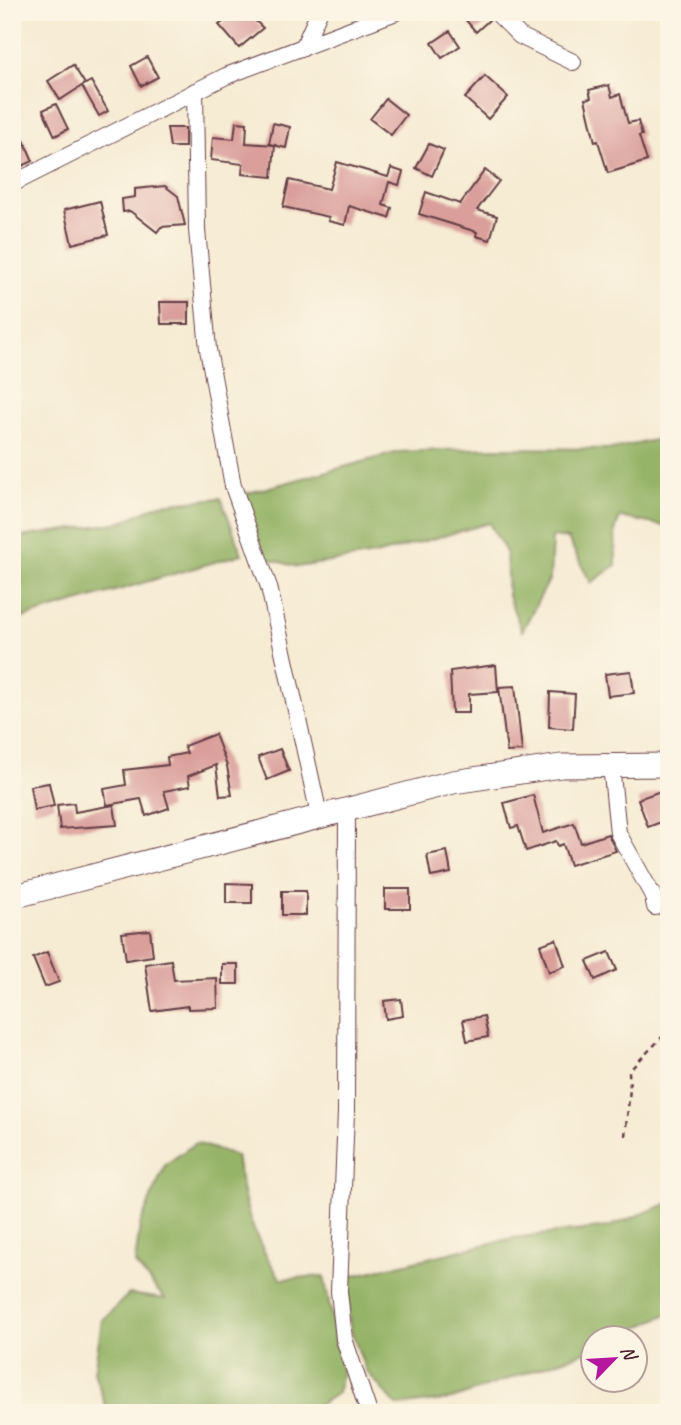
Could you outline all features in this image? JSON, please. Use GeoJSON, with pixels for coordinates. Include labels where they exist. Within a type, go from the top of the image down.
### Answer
{"type":"FeatureCollection","features":[{"type":"Feature","properties":{"kind":"street"},"geometry":{"type":"LineString","coordinates":[[303,48],[319,12]]}},
{"type":"Feature","properties":{"kind":"street"},"geometry":{"type":"LineString","coordinates":[[12,184],[129,128],[195,91],[265,61],[396,12]]}},
{"type":"Feature","properties":{"kind":"street"},"geometry":{"type":"LineString","coordinates":[[496,12],[520,36],[573,62]]}},
{"type":"Feature","properties":{"kind":"street"},"geometry":{"type":"LineString","coordinates":[[195,91],[197,241],[208,349],[233,486],[269,587],[319,816]]}},
{"type":"Feature","properties":{"kind":"street"},"geometry":{"type":"LineString","coordinates":[[12,897],[453,782],[509,771],[611,765],[669,765]]}},
{"type":"Feature","properties":{"kind":"street"},"geometry":{"type":"LineString","coordinates":[[611,765],[618,833],[653,896],[655,907]]}},
{"type":"Feature","properties":{"kind":"street"},"geometry":{"type":"LineString","coordinates":[[347,810],[346,1112],[339,1291],[344,1339],[369,1413]]}},
{"type":"Feature","properties":{"kind":"path"},"geometry":{"type":"LineString","coordinates":[[625,1136],[630,1089],[629,1071],[669,1030]]}},
{"type":"Feature","properties":{"kind":"green space"},"geometry":{"type":"Polygon","coordinates":[[[669,437],[669,527],[620,517],[615,531],[616,565],[591,583],[568,539],[552,537],[550,578],[522,631],[508,596],[506,552],[489,523],[375,555],[297,567],[264,557],[241,495],[399,452],[491,448],[612,449],[669,437]]]}},
{"type":"Feature","properties":{"kind":"green space"},"geometry":{"type":"Polygon","coordinates":[[[221,498],[242,554],[12,621],[12,538],[122,522],[160,504],[221,498]]]}},
{"type":"Feature","properties":{"kind":"green space"},"geometry":{"type":"Polygon","coordinates":[[[196,1143],[236,1156],[242,1191],[256,1235],[281,1279],[324,1276],[342,1373],[337,1393],[306,1413],[108,1413],[94,1372],[102,1320],[129,1294],[165,1299],[135,1264],[140,1225],[165,1165],[196,1143]]]}},
{"type":"Feature","properties":{"kind":"green space"},"geometry":{"type":"Polygon","coordinates":[[[669,1203],[669,1313],[646,1324],[580,1324],[580,1354],[452,1399],[397,1406],[366,1371],[350,1328],[347,1277],[513,1238],[609,1227],[669,1203]]]}},
{"type":"Feature","properties":{"kind":"building"},"geometry":{"type":"Polygon","coordinates":[[[236,12],[246,12],[263,28],[239,48],[219,25],[236,12]]]}},
{"type":"Feature","properties":{"kind":"building"},"geometry":{"type":"Polygon","coordinates":[[[459,12],[486,12],[489,20],[476,32],[459,12]]]}},
{"type":"Feature","properties":{"kind":"building"},"geometry":{"type":"Polygon","coordinates":[[[450,31],[460,46],[442,58],[432,43],[450,31]]]}},
{"type":"Feature","properties":{"kind":"building"},"geometry":{"type":"Polygon","coordinates":[[[147,57],[158,77],[141,86],[131,66],[147,57]]]}},
{"type":"Feature","properties":{"kind":"building"},"geometry":{"type":"Polygon","coordinates":[[[73,65],[85,84],[60,100],[48,81],[73,65]]]}},
{"type":"Feature","properties":{"kind":"building"},"geometry":{"type":"Polygon","coordinates":[[[485,76],[508,97],[488,119],[465,98],[485,76]]]}},
{"type":"Feature","properties":{"kind":"building"},"geometry":{"type":"Polygon","coordinates":[[[91,81],[108,111],[99,116],[82,86],[91,81]]]}},
{"type":"Feature","properties":{"kind":"building"},"geometry":{"type":"Polygon","coordinates":[[[609,85],[612,97],[620,94],[628,123],[638,121],[642,135],[639,136],[647,161],[608,173],[598,141],[595,142],[585,99],[591,98],[589,90],[609,85]]]}},
{"type":"Feature","properties":{"kind":"building"},"geometry":{"type":"Polygon","coordinates":[[[386,99],[406,115],[391,135],[370,119],[386,99]]]}},
{"type":"Feature","properties":{"kind":"building"},"geometry":{"type":"Polygon","coordinates":[[[56,104],[68,129],[55,136],[43,110],[56,104]]]}},
{"type":"Feature","properties":{"kind":"building"},"geometry":{"type":"Polygon","coordinates":[[[236,122],[247,123],[246,143],[275,145],[272,177],[242,174],[243,164],[211,160],[213,137],[234,139],[236,122]]]}},
{"type":"Feature","properties":{"kind":"building"},"geometry":{"type":"Polygon","coordinates":[[[273,123],[290,127],[286,148],[269,144],[273,123]]]}},
{"type":"Feature","properties":{"kind":"building"},"geometry":{"type":"Polygon","coordinates":[[[167,128],[185,128],[185,147],[170,147],[167,128]]]}},
{"type":"Feature","properties":{"kind":"building"},"geometry":{"type":"Polygon","coordinates":[[[24,140],[33,161],[18,168],[12,156],[12,144],[24,140]]]}},
{"type":"Feature","properties":{"kind":"building"},"geometry":{"type":"Polygon","coordinates":[[[429,144],[444,150],[432,176],[416,168],[429,144]]]}},
{"type":"Feature","properties":{"kind":"building"},"geometry":{"type":"Polygon","coordinates":[[[337,162],[388,177],[391,168],[403,172],[399,185],[389,182],[383,205],[392,208],[389,218],[349,206],[345,225],[328,221],[329,217],[283,207],[289,180],[329,189],[337,162]]]}},
{"type":"Feature","properties":{"kind":"building"},"geometry":{"type":"Polygon","coordinates":[[[485,170],[499,181],[477,210],[497,216],[490,240],[476,236],[477,232],[419,214],[426,192],[460,204],[485,170]]]}},
{"type":"Feature","properties":{"kind":"building"},"geometry":{"type":"Polygon","coordinates":[[[165,186],[178,196],[185,225],[161,227],[157,232],[130,211],[123,212],[122,199],[135,197],[135,189],[165,186]]]}},
{"type":"Feature","properties":{"kind":"building"},"geometry":{"type":"Polygon","coordinates":[[[100,201],[108,235],[72,244],[64,210],[100,201]]]}},
{"type":"Feature","properties":{"kind":"building"},"geometry":{"type":"Polygon","coordinates":[[[160,302],[189,302],[189,324],[161,324],[160,302]]]}},
{"type":"Feature","properties":{"kind":"building"},"geometry":{"type":"Polygon","coordinates":[[[496,665],[498,692],[469,694],[469,713],[452,713],[450,671],[496,665]]]}},
{"type":"Feature","properties":{"kind":"building"},"geometry":{"type":"Polygon","coordinates":[[[631,671],[634,693],[608,696],[605,674],[631,671]]]}},
{"type":"Feature","properties":{"kind":"building"},"geometry":{"type":"Polygon","coordinates":[[[515,686],[522,751],[507,752],[499,687],[515,686]]]}},
{"type":"Feature","properties":{"kind":"building"},"geometry":{"type":"Polygon","coordinates":[[[550,692],[575,694],[573,729],[549,727],[550,692]]]}},
{"type":"Feature","properties":{"kind":"building"},"geometry":{"type":"Polygon","coordinates":[[[215,734],[227,766],[232,795],[220,796],[216,765],[188,776],[190,786],[164,791],[169,808],[146,816],[141,799],[107,805],[104,789],[126,785],[124,770],[168,765],[167,757],[187,753],[184,746],[215,734]]]}},
{"type":"Feature","properties":{"kind":"building"},"geometry":{"type":"Polygon","coordinates":[[[280,749],[289,771],[267,780],[258,757],[280,749]]]}},
{"type":"Feature","properties":{"kind":"building"},"geometry":{"type":"Polygon","coordinates":[[[49,783],[54,806],[34,810],[30,786],[49,783]]]}},
{"type":"Feature","properties":{"kind":"building"},"geometry":{"type":"Polygon","coordinates":[[[669,788],[669,819],[648,827],[638,799],[669,788]]]}},
{"type":"Feature","properties":{"kind":"building"},"geometry":{"type":"Polygon","coordinates":[[[533,795],[543,833],[574,823],[581,843],[608,834],[616,851],[570,865],[563,844],[558,846],[556,841],[526,851],[518,826],[511,828],[504,803],[533,795]]]}},
{"type":"Feature","properties":{"kind":"building"},"geometry":{"type":"Polygon","coordinates":[[[74,803],[75,812],[114,805],[117,825],[60,829],[57,805],[74,803]]]}},
{"type":"Feature","properties":{"kind":"building"},"geometry":{"type":"Polygon","coordinates":[[[447,851],[451,873],[431,877],[427,855],[447,851]]]}},
{"type":"Feature","properties":{"kind":"building"},"geometry":{"type":"Polygon","coordinates":[[[226,883],[252,884],[252,903],[226,903],[226,883]]]}},
{"type":"Feature","properties":{"kind":"building"},"geometry":{"type":"Polygon","coordinates":[[[385,889],[410,889],[410,909],[385,909],[385,889]]]}},
{"type":"Feature","properties":{"kind":"building"},"geometry":{"type":"Polygon","coordinates":[[[282,891],[306,891],[306,915],[282,915],[282,891]]]}},
{"type":"Feature","properties":{"kind":"building"},"geometry":{"type":"Polygon","coordinates":[[[150,930],[153,956],[126,960],[122,933],[150,930]]]}},
{"type":"Feature","properties":{"kind":"building"},"geometry":{"type":"Polygon","coordinates":[[[556,939],[565,966],[549,972],[540,945],[556,939]]]}},
{"type":"Feature","properties":{"kind":"building"},"geometry":{"type":"Polygon","coordinates":[[[47,952],[59,982],[45,987],[33,958],[47,952]]]}},
{"type":"Feature","properties":{"kind":"building"},"geometry":{"type":"Polygon","coordinates":[[[609,952],[617,970],[595,980],[587,961],[609,952]]]}},
{"type":"Feature","properties":{"kind":"building"},"geometry":{"type":"Polygon","coordinates":[[[171,960],[174,980],[217,978],[218,1008],[188,1009],[188,1006],[152,1011],[145,964],[171,960]]]}},
{"type":"Feature","properties":{"kind":"building"},"geometry":{"type":"Polygon","coordinates":[[[222,964],[238,964],[238,984],[222,984],[222,964]]]}},
{"type":"Feature","properties":{"kind":"building"},"geometry":{"type":"Polygon","coordinates":[[[401,999],[403,1016],[386,1019],[384,1001],[401,999]]]}},
{"type":"Feature","properties":{"kind":"building"},"geometry":{"type":"Polygon","coordinates":[[[484,1016],[488,1037],[467,1041],[463,1020],[484,1016]]]}}]}
